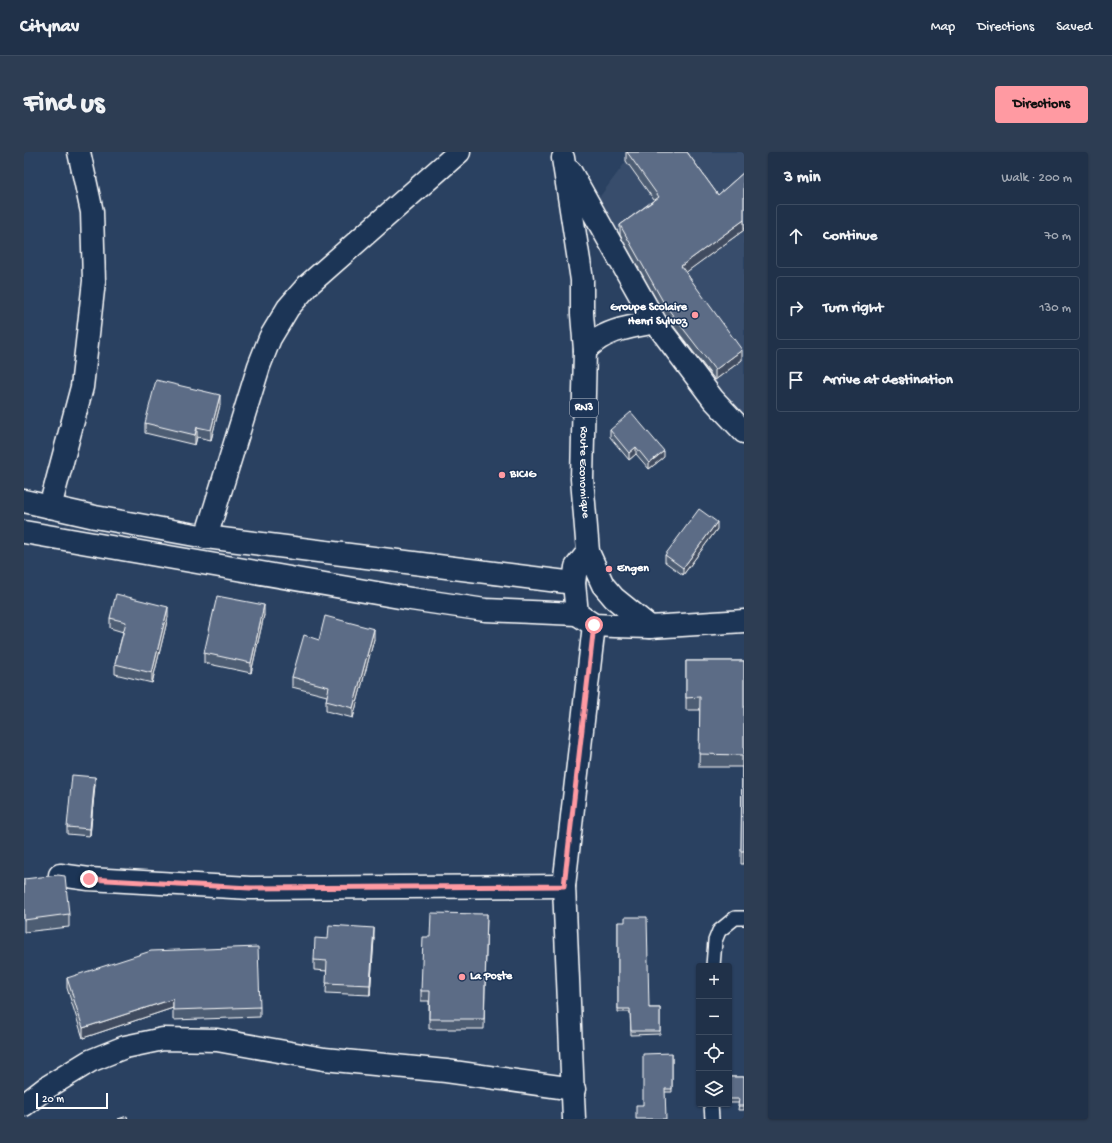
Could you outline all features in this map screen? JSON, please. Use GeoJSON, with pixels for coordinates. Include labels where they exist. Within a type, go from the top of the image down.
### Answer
{"type":"FeatureCollection","features":[{"type":"Feature","properties":{"kind":"main road"},"geometry":{"type":"LineString","coordinates":[[50,507],[82,387],[94,282],[92,212],[80,152]]}},
{"type":"Feature","properties":{"kind":"main road"},"geometry":{"type":"LineString","coordinates":[[206,537],[259,366],[270,338],[288,308],[308,285],[459,152]]}},
{"type":"Feature","properties":{"kind":"main road","name":"Route Economique"},"geometry":{"type":"LineString","coordinates":[[563,154],[655,322],[713,399],[744,432]]}},
{"type":"Feature","properties":{"kind":"main road","name":"Route Economique"},"geometry":{"type":"LineString","coordinates":[[563,154],[582,280],[582,314],[585,350],[582,479],[588,552],[603,585],[614,598],[650,627]]}},
{"type":"Feature","properties":{"kind":"main road"},"geometry":{"type":"LineString","coordinates":[[585,350],[599,338],[620,329],[655,322]]}},
{"type":"Feature","properties":{"kind":"main road"},"geometry":{"type":"LineString","coordinates":[[24,501],[95,517],[206,537],[574,583]]}},
{"type":"Feature","properties":{"kind":"main road"},"geometry":{"type":"LineString","coordinates":[[24,532],[411,599],[485,610],[650,627],[744,621]]}},
{"type":"Feature","properties":{"kind":"main road"},"geometry":{"type":"LineString","coordinates":[[574,1119],[574,1089],[564,886],[585,620],[574,583],[576,567],[588,552]]}},
{"type":"Feature","properties":{"kind":"main road"},"geometry":{"type":"LineString","coordinates":[[60,875],[89,879],[250,888],[564,886]]}},
{"type":"Feature","properties":{"kind":"main road"},"geometry":{"type":"LineString","coordinates":[[24,1105],[46,1088],[90,1061],[125,1047],[163,1039],[217,1040],[324,1059],[446,1071],[574,1089]]}},
{"type":"Feature","properties":{"kind":"lane"},"geometry":{"type":"LineString","coordinates":[[713,963],[716,941],[719,931],[735,918],[744,918]]}},
{"type":"Feature","properties":{"kind":"lane"},"geometry":{"type":"LineString","coordinates":[[711,1107],[712,1119]]}},
{"type":"Feature","properties":{"kind":"shaded area","name":"Groupe Scolaire Henri Sylvoz"},"geometry":{"type":"Polygon","coordinates":[[[633,152],[744,152],[744,423],[711,408],[581,222],[633,152]]]}},
{"type":"Feature","properties":{"kind":"building"},"geometry":{"type":"Polygon","coordinates":[[[627,152],[687,152],[718,195],[744,172],[744,220],[681,266],[742,350],[715,370],[665,305],[620,225],[659,197],[627,152]]]}},
{"type":"Feature","properties":{"kind":"building"},"geometry":{"type":"Polygon","coordinates":[[[156,380],[220,395],[211,430],[197,427],[195,435],[145,423],[156,380]]]}},
{"type":"Feature","properties":{"kind":"building"},"geometry":{"type":"Polygon","coordinates":[[[631,412],[664,451],[649,463],[636,447],[629,453],[610,430],[631,412]]]}},
{"type":"Feature","properties":{"kind":"building"},"geometry":{"type":"Polygon","coordinates":[[[699,509],[717,522],[683,568],[665,555],[699,509]]]}},
{"type":"Feature","properties":{"kind":"building"},"geometry":{"type":"Polygon","coordinates":[[[116,594],[168,607],[152,673],[115,664],[126,622],[110,618],[116,594]]]}},
{"type":"Feature","properties":{"kind":"building"},"geometry":{"type":"Polygon","coordinates":[[[217,596],[264,605],[251,663],[204,653],[217,596]]]}},
{"type":"Feature","properties":{"kind":"building"},"geometry":{"type":"Polygon","coordinates":[[[325,616],[374,629],[353,708],[326,701],[329,687],[292,677],[304,635],[319,640],[325,616]]]}},
{"type":"Feature","properties":{"kind":"building"},"geometry":{"type":"Polygon","coordinates":[[[686,661],[744,661],[744,851],[741,851],[742,755],[699,754],[700,697],[686,698],[686,661]]]}},
{"type":"Feature","properties":{"kind":"building"},"geometry":{"type":"Polygon","coordinates":[[[72,775],[95,777],[90,829],[67,827],[72,775]]]}},
{"type":"Feature","properties":{"kind":"building"},"geometry":{"type":"Polygon","coordinates":[[[58,875],[65,876],[69,914],[24,920],[24,879],[58,875]]]}},
{"type":"Feature","properties":{"kind":"building"},"geometry":{"type":"Polygon","coordinates":[[[431,913],[487,914],[484,1019],[429,1019],[430,991],[421,991],[423,937],[430,937],[431,913]]]}},
{"type":"Feature","properties":{"kind":"building"},"geometry":{"type":"Polygon","coordinates":[[[625,917],[647,917],[649,1008],[660,1008],[660,1031],[631,1031],[630,1009],[618,1009],[618,922],[625,922],[625,917]]]}},
{"type":"Feature","properties":{"kind":"building"},"geometry":{"type":"Polygon","coordinates":[[[329,925],[374,928],[370,985],[326,983],[327,961],[314,960],[315,938],[328,939],[329,925]]]}},
{"type":"Feature","properties":{"kind":"building"},"geometry":{"type":"Polygon","coordinates":[[[258,947],[260,1007],[173,1010],[173,999],[83,1028],[67,978],[151,951],[258,947]]]}},
{"type":"Feature","properties":{"kind":"building"},"geometry":{"type":"Polygon","coordinates":[[[672,1053],[672,1089],[665,1089],[666,1119],[636,1119],[636,1105],[643,1105],[643,1054],[672,1053]]]}},
{"type":"Feature","properties":{"kind":"building"},"geometry":{"type":"Polygon","coordinates":[[[732,1077],[744,1077],[744,1106],[738,1106],[739,1099],[732,1099],[732,1077]]]}},
{"type":"Feature","properties":{"kind":"building"},"geometry":{"type":"Polygon","coordinates":[[[127,1116],[128,1119],[118,1119],[127,1116]]]}},
{"type":"Feature","properties":{"kind":"place","name":"Groupe Scolaire Henri Sylvoz"},"geometry":{"type":"Point","coordinates":[695,315]}},
{"type":"Feature","properties":{"kind":"place","name":"BICIG"},"geometry":{"type":"Point","coordinates":[502,475]}},
{"type":"Feature","properties":{"kind":"place","name":"Engen"},"geometry":{"type":"Point","coordinates":[609,569]}},
{"type":"Feature","properties":{"kind":"place","name":"La Poste"},"geometry":{"type":"Point","coordinates":[462,977]}},
{"type":"Feature","properties":{"kind":"route"},"geometry":{"type":"LineString","coordinates":[[89,879],[250,888],[564,886],[594,625]]}}]}
